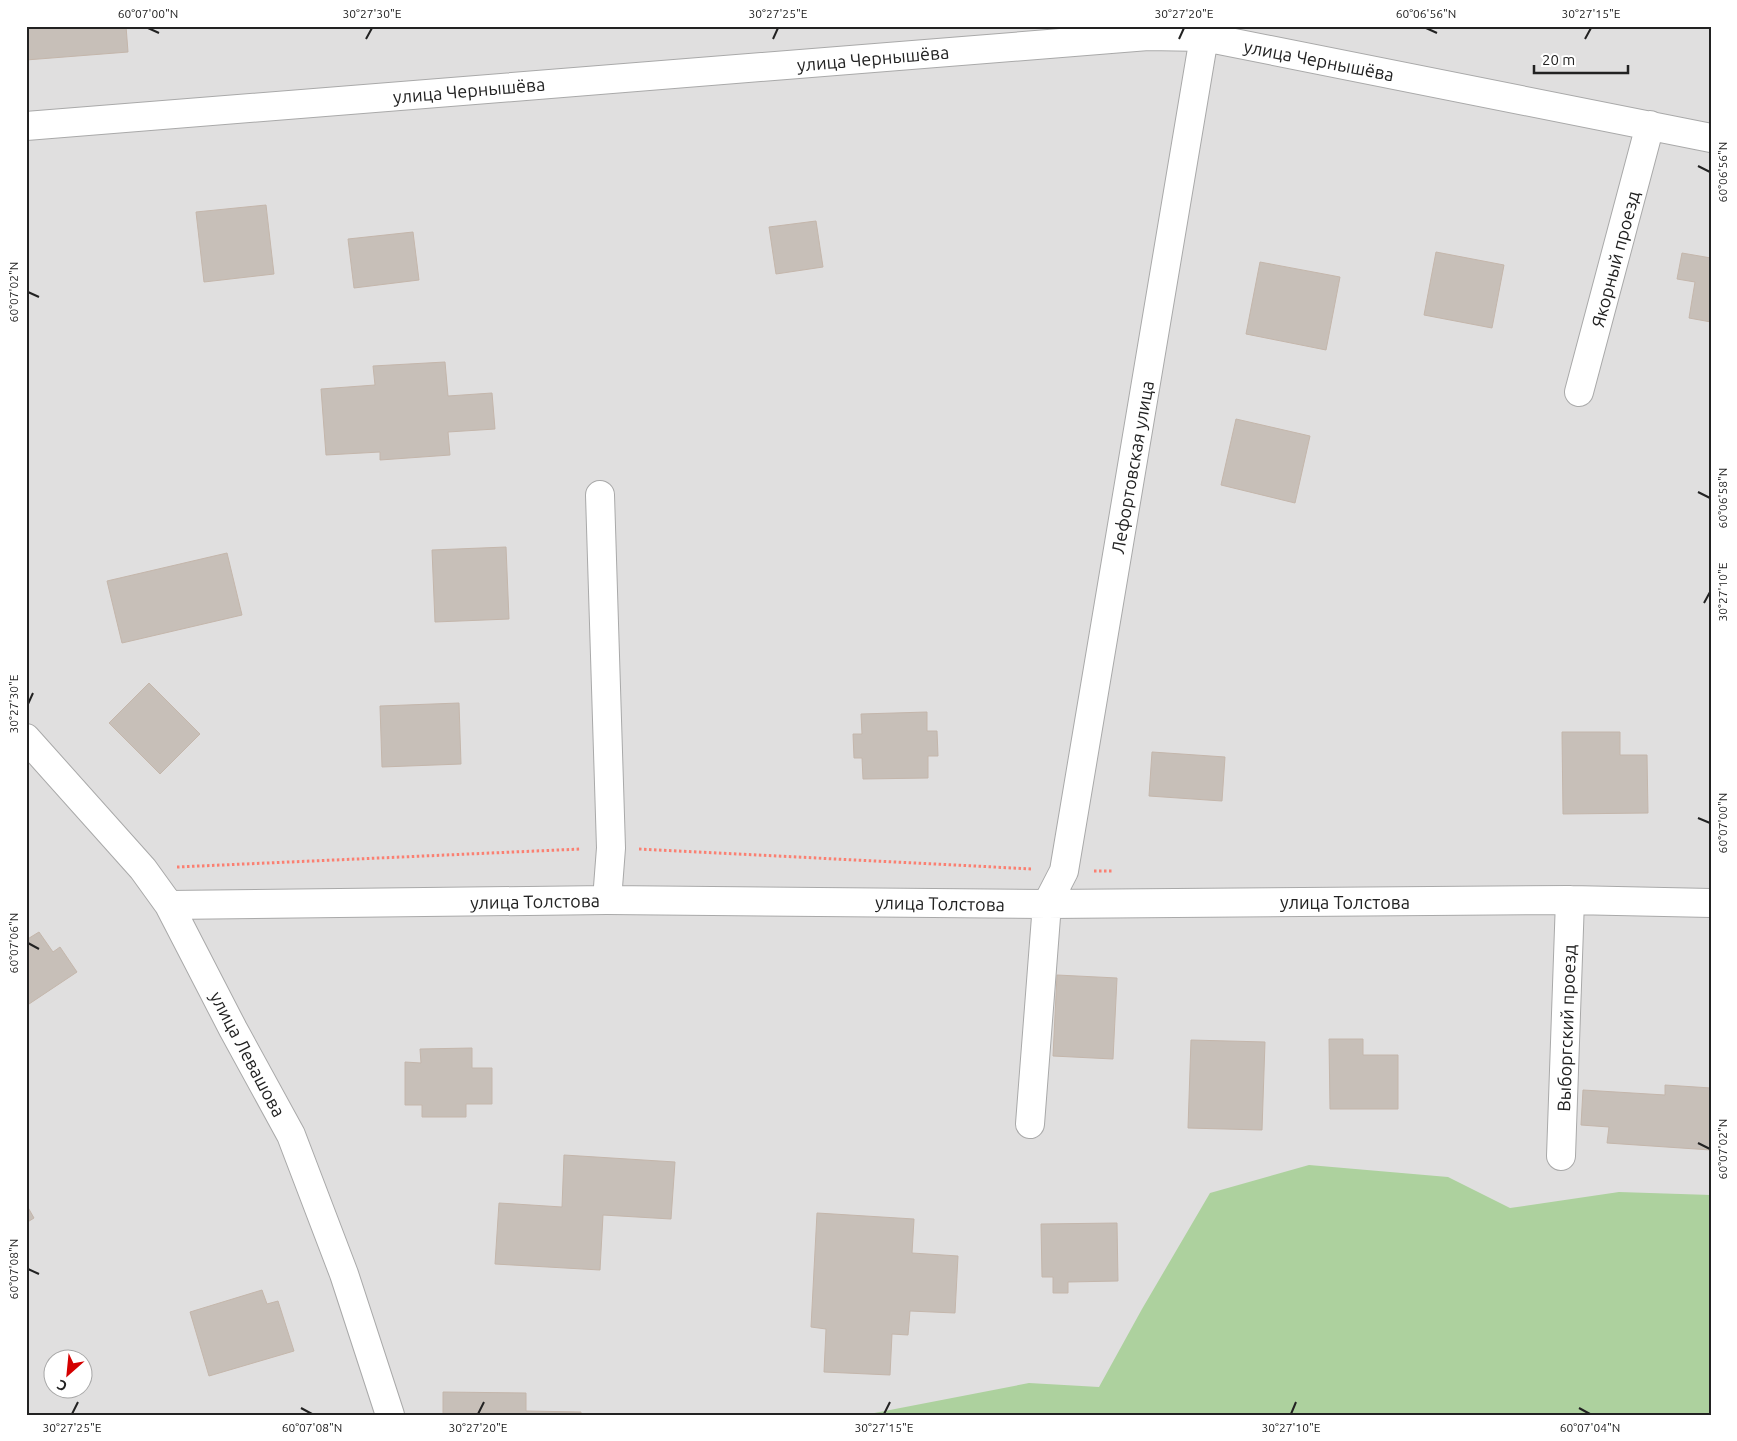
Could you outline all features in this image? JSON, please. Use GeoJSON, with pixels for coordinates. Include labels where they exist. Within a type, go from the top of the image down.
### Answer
{"type":"FeatureCollection","features":[{"type":"Feature","properties":{"kind":"street","name":"улица Чернышёва"},"geometry":{"type":"LineString","coordinates":[[26,126],[1204,31],[1711,138]]}},
{"type":"Feature","properties":{"kind":"street","name":"Лефортовская улица"},"geometry":{"type":"LineString","coordinates":[[1048,904],[1064,871],[1204,31]]}},
{"type":"Feature","properties":{"kind":"street","name":"Якорный проезд"},"geometry":{"type":"LineString","coordinates":[[1579,392],[1650,125]]}},
{"type":"Feature","properties":{"kind":"street"},"geometry":{"type":"LineString","coordinates":[[600,495],[611,848],[607,900]]}},
{"type":"Feature","properties":{"kind":"street","name":"улица Левашова"},"geometry":{"type":"LineString","coordinates":[[26,738],[143,869],[169,905],[291,1135],[344,1274],[390,1415]]}},
{"type":"Feature","properties":{"kind":"street","name":"улица Толстова"},"geometry":{"type":"LineString","coordinates":[[169,905],[607,900],[1048,904],[1570,900],[1711,903]]}},
{"type":"Feature","properties":{"kind":"street","name":"Выборгский проезд"},"geometry":{"type":"LineString","coordinates":[[1561,1156],[1570,900]]}},
{"type":"Feature","properties":{"kind":"street"},"geometry":{"type":"LineString","coordinates":[[1030,1124],[1048,904]]}},
{"type":"Feature","properties":{"kind":"path"},"geometry":{"type":"LineString","coordinates":[[143,869],[611,848],[1064,871],[1113,871]]}},
{"type":"Feature","properties":{"kind":"shaded area"},"geometry":{"type":"Polygon","coordinates":[[[26,26],[1711,26],[1711,1415],[26,1415],[26,26]]]}},
{"type":"Feature","properties":{"kind":"green space"},"geometry":{"type":"Polygon","coordinates":[[[1309,1165],[1448,1177],[1510,1208],[1619,1192],[1711,1195],[1711,1415],[864,1415],[1029,1383],[1099,1387],[1210,1193],[1309,1165]]]}},
{"type":"Feature","properties":{"kind":"building"},"geometry":{"type":"Polygon","coordinates":[[[26,26],[126,26],[128,52],[26,60],[26,26]]]}},
{"type":"Feature","properties":{"kind":"building"},"geometry":{"type":"Polygon","coordinates":[[[266,205],[274,274],[204,282],[196,212],[266,205]]]}},
{"type":"Feature","properties":{"kind":"building"},"geometry":{"type":"Polygon","coordinates":[[[816,221],[823,267],[776,274],[769,227],[816,221]]]}},
{"type":"Feature","properties":{"kind":"building"},"geometry":{"type":"Polygon","coordinates":[[[413,232],[419,280],[354,288],[348,239],[413,232]]]}},
{"type":"Feature","properties":{"kind":"building"},"geometry":{"type":"Polygon","coordinates":[[[1436,252],[1504,265],[1492,328],[1424,315],[1436,252]]]}},
{"type":"Feature","properties":{"kind":"building"},"geometry":{"type":"Polygon","coordinates":[[[1682,253],[1711,258],[1711,322],[1689,318],[1695,282],[1677,279],[1682,253]]]}},
{"type":"Feature","properties":{"kind":"building"},"geometry":{"type":"Polygon","coordinates":[[[1260,262],[1340,277],[1326,350],[1246,334],[1260,262]]]}},
{"type":"Feature","properties":{"kind":"building"},"geometry":{"type":"Polygon","coordinates":[[[445,362],[448,396],[492,393],[495,429],[448,432],[450,455],[380,460],[380,452],[326,455],[321,389],[375,385],[373,366],[445,362]]]}},
{"type":"Feature","properties":{"kind":"building"},"geometry":{"type":"Polygon","coordinates":[[[1236,419],[1310,436],[1295,503],[1221,485],[1236,419]]]}},
{"type":"Feature","properties":{"kind":"building"},"geometry":{"type":"Polygon","coordinates":[[[506,547],[509,619],[435,622],[432,550],[506,547]]]}},
{"type":"Feature","properties":{"kind":"building"},"geometry":{"type":"Polygon","coordinates":[[[227,553],[242,615],[122,643],[107,581],[227,553]]]}},
{"type":"Feature","properties":{"kind":"building"},"geometry":{"type":"Polygon","coordinates":[[[149,683],[200,734],[160,774],[109,723],[149,683]]]}},
{"type":"Feature","properties":{"kind":"building"},"geometry":{"type":"Polygon","coordinates":[[[459,703],[461,764],[382,767],[380,706],[459,703]]]}},
{"type":"Feature","properties":{"kind":"building"},"geometry":{"type":"Polygon","coordinates":[[[927,712],[927,731],[937,731],[938,756],[928,756],[928,778],[863,779],[862,758],[854,758],[853,734],[862,734],[861,714],[927,712]]]}},
{"type":"Feature","properties":{"kind":"building"},"geometry":{"type":"Polygon","coordinates":[[[1562,732],[1620,732],[1620,755],[1647,755],[1648,813],[1563,814],[1562,732]]]}},
{"type":"Feature","properties":{"kind":"building"},"geometry":{"type":"Polygon","coordinates":[[[1152,752],[1225,757],[1222,801],[1149,796],[1152,752]]]}},
{"type":"Feature","properties":{"kind":"building"},"geometry":{"type":"Polygon","coordinates":[[[39,932],[53,952],[60,947],[77,972],[26,1006],[26,940],[39,932]]]}},
{"type":"Feature","properties":{"kind":"building"},"geometry":{"type":"Polygon","coordinates":[[[1057,975],[1117,978],[1113,1059],[1053,1056],[1057,975]]]}},
{"type":"Feature","properties":{"kind":"building"},"geometry":{"type":"Polygon","coordinates":[[[1329,1039],[1363,1039],[1363,1055],[1398,1055],[1398,1109],[1330,1109],[1329,1039]]]}},
{"type":"Feature","properties":{"kind":"building"},"geometry":{"type":"Polygon","coordinates":[[[1191,1040],[1265,1042],[1262,1130],[1188,1128],[1191,1040]]]}},
{"type":"Feature","properties":{"kind":"building"},"geometry":{"type":"Polygon","coordinates":[[[472,1048],[472,1068],[492,1068],[492,1104],[466,1104],[466,1117],[422,1117],[422,1105],[405,1105],[405,1062],[421,1063],[420,1049],[472,1048]]]}},
{"type":"Feature","properties":{"kind":"building"},"geometry":{"type":"Polygon","coordinates":[[[1665,1085],[1711,1088],[1711,1150],[1607,1143],[1609,1127],[1581,1125],[1583,1090],[1665,1095],[1665,1085]]]}},
{"type":"Feature","properties":{"kind":"building"},"geometry":{"type":"Polygon","coordinates":[[[564,1155],[675,1162],[671,1219],[603,1215],[600,1270],[495,1264],[499,1203],[562,1207],[564,1155]]]}},
{"type":"Feature","properties":{"kind":"building"},"geometry":{"type":"Polygon","coordinates":[[[26,1204],[34,1218],[26,1223],[26,1204]]]}},
{"type":"Feature","properties":{"kind":"building"},"geometry":{"type":"Polygon","coordinates":[[[817,1213],[914,1219],[912,1253],[958,1256],[955,1313],[910,1311],[908,1335],[892,1334],[890,1375],[824,1372],[826,1329],[811,1327],[817,1213]]]}},
{"type":"Feature","properties":{"kind":"building"},"geometry":{"type":"Polygon","coordinates":[[[1117,1223],[1118,1281],[1068,1282],[1068,1293],[1053,1293],[1053,1277],[1042,1277],[1041,1224],[1117,1223]]]}},
{"type":"Feature","properties":{"kind":"building"},"geometry":{"type":"Polygon","coordinates":[[[262,1290],[267,1304],[278,1301],[294,1351],[209,1376],[190,1312],[262,1290]]]}},
{"type":"Feature","properties":{"kind":"building"},"geometry":{"type":"Polygon","coordinates":[[[443,1392],[526,1393],[526,1411],[581,1412],[581,1415],[443,1415],[443,1392]]]}}]}
